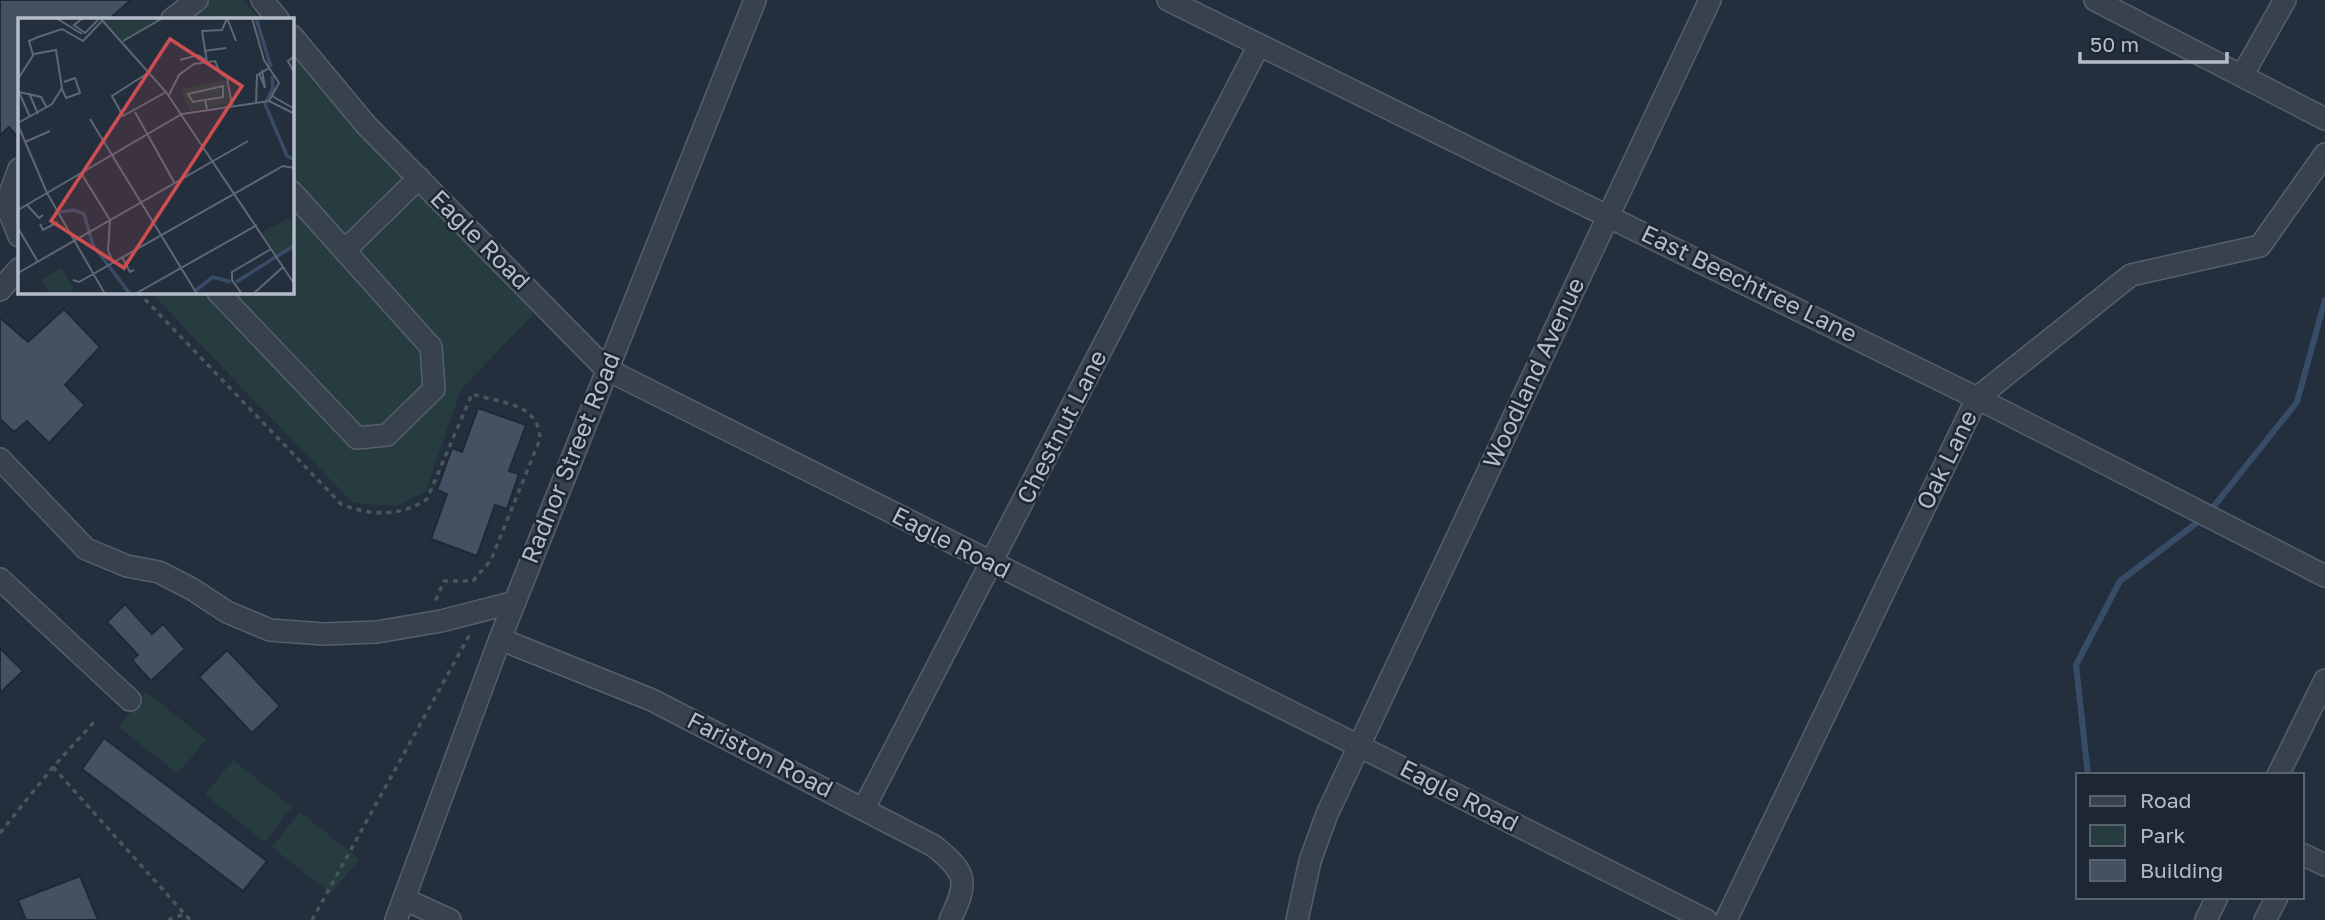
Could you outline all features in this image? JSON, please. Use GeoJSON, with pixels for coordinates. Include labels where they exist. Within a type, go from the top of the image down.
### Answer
{"type":"FeatureCollection","features":[{"type":"Feature","properties":{"kind":"street"},"geometry":{"type":"LineString","coordinates":[[173,18],[197,0]]}},
{"type":"Feature","properties":{"kind":"street"},"geometry":{"type":"LineString","coordinates":[[262,0],[277,18]]}},
{"type":"Feature","properties":{"kind":"street","name":"Radnor Street Road"},"geometry":{"type":"LineString","coordinates":[[396,920],[500,639],[755,0]]}},
{"type":"Feature","properties":{"kind":"street","name":"East Beechtree Lane"},"geometry":{"type":"LineString","coordinates":[[1168,0],[1608,214],[2325,576]]}},
{"type":"Feature","properties":{"kind":"street","name":"Woodland Avenue"},"geometry":{"type":"LineString","coordinates":[[1297,920],[1314,849],[1360,746],[1710,0]]}},
{"type":"Feature","properties":{"kind":"street"},"geometry":{"type":"LineString","coordinates":[[2095,0],[2325,119]]}},
{"type":"Feature","properties":{"kind":"street"},"geometry":{"type":"LineString","coordinates":[[2242,76],[2285,0]]}},
{"type":"Feature","properties":{"kind":"street","name":"Eagle Road"},"geometry":{"type":"LineString","coordinates":[[294,38],[366,125],[607,369],[1360,746],[1680,914],[1706,920]]}},
{"type":"Feature","properties":{"kind":"street","name":"Chestnut Lane"},"geometry":{"type":"LineString","coordinates":[[864,808],[1259,45]]}},
{"type":"Feature","properties":{"kind":"street","name":"Oak Lane"},"geometry":{"type":"LineString","coordinates":[[1726,920],[1977,398],[2131,275],[2260,246],[2325,154]]}},
{"type":"Feature","properties":{"kind":"street"},"geometry":{"type":"LineString","coordinates":[[18,172],[6,204],[18,234]]}},
{"type":"Feature","properties":{"kind":"street"},"geometry":{"type":"LineString","coordinates":[[346,249],[419,178]]}},
{"type":"Feature","properties":{"kind":"street"},"geometry":{"type":"LineString","coordinates":[[220,294],[357,438],[387,435],[434,389],[431,346],[294,194]]}},
{"type":"Feature","properties":{"kind":"street"},"geometry":{"type":"LineString","coordinates":[[0,290],[18,270]]}},
{"type":"Feature","properties":{"kind":"street"},"geometry":{"type":"LineString","coordinates":[[0,459],[45,510],[86,549],[127,566],[159,572],[227,612],[270,630],[324,634],[377,632],[425,624],[515,602]]}},
{"type":"Feature","properties":{"kind":"street"},"geometry":{"type":"LineString","coordinates":[[0,579],[130,700]]}},
{"type":"Feature","properties":{"kind":"street","name":"Fariston Road"},"geometry":{"type":"LineString","coordinates":[[500,639],[652,700],[934,846],[958,866],[963,892],[950,920]]}},
{"type":"Feature","properties":{"kind":"street"},"geometry":{"type":"LineString","coordinates":[[2279,773],[2325,680]]}},
{"type":"Feature","properties":{"kind":"street"},"geometry":{"type":"LineString","coordinates":[[2304,855],[2325,865]]}},
{"type":"Feature","properties":{"kind":"street"},"geometry":{"type":"LineString","coordinates":[[404,899],[450,920]]}},
{"type":"Feature","properties":{"kind":"street"},"geometry":{"type":"LineString","coordinates":[[2265,920],[2276,899]]}},
{"type":"Feature","properties":{"kind":"path"},"geometry":{"type":"LineString","coordinates":[[140,294],[341,504],[359,512],[403,511],[428,499],[472,394],[528,410],[540,424],[540,439],[491,560],[473,581],[444,581],[425,624]]}},
{"type":"Feature","properties":{"kind":"path"},"geometry":{"type":"LineString","coordinates":[[312,920],[483,611]]}},
{"type":"Feature","properties":{"kind":"path"},"geometry":{"type":"LineString","coordinates":[[0,833],[53,766],[95,721]]}},
{"type":"Feature","properties":{"kind":"path"},"geometry":{"type":"LineString","coordinates":[[53,766],[190,920]]}},
{"type":"Feature","properties":{"kind":"path"},"geometry":{"type":"LineString","coordinates":[[169,920],[185,914]]}},
{"type":"Feature","properties":{"kind":"green space"},"geometry":{"type":"Polygon","coordinates":[[[209,0],[242,0],[259,18],[187,18],[209,0]]]}},
{"type":"Feature","properties":{"kind":"green space"},"geometry":{"type":"Polygon","coordinates":[[[294,56],[534,314],[461,389],[426,491],[397,506],[353,503],[152,294],[294,294],[294,56]]]}},
{"type":"Feature","properties":{"kind":"green space"},"geometry":{"type":"Polygon","coordinates":[[[146,692],[206,739],[178,774],[119,727],[146,692]]]}},
{"type":"Feature","properties":{"kind":"green space"},"geometry":{"type":"Polygon","coordinates":[[[233,760],[292,807],[265,842],[205,795],[233,760]]]}},
{"type":"Feature","properties":{"kind":"green space"},"geometry":{"type":"Polygon","coordinates":[[[300,812],[359,859],[331,894],[272,847],[300,812]]]}},
{"type":"Feature","properties":{"kind":"building"},"geometry":{"type":"Polygon","coordinates":[[[0,0],[131,0],[110,18],[18,18],[18,138],[9,127],[0,135],[0,0]]]}},
{"type":"Feature","properties":{"kind":"building"},"geometry":{"type":"Polygon","coordinates":[[[64,309],[100,347],[65,385],[85,405],[49,443],[27,421],[14,432],[0,419],[0,318],[28,342],[64,309]]]}},
{"type":"Feature","properties":{"kind":"building"},"geometry":{"type":"Polygon","coordinates":[[[478,408],[526,425],[509,471],[519,474],[507,509],[495,505],[477,556],[431,539],[447,494],[437,490],[452,448],[462,452],[478,408]]]}},
{"type":"Feature","properties":{"kind":"building"},"geometry":{"type":"Polygon","coordinates":[[[125,604],[152,634],[163,624],[185,649],[151,681],[132,660],[138,655],[107,622],[125,604]]]}},
{"type":"Feature","properties":{"kind":"building"},"geometry":{"type":"Polygon","coordinates":[[[0,648],[23,671],[0,693],[0,648]]]}},
{"type":"Feature","properties":{"kind":"building"},"geometry":{"type":"Polygon","coordinates":[[[227,650],[280,706],[252,733],[199,677],[227,650]]]}},
{"type":"Feature","properties":{"kind":"building"},"geometry":{"type":"Polygon","coordinates":[[[104,738],[267,861],[243,891],[82,769],[104,738]]]}},
{"type":"Feature","properties":{"kind":"building"},"geometry":{"type":"Polygon","coordinates":[[[80,876],[98,920],[26,920],[18,900],[80,876]]]}},
{"type":"Feature","properties":{"kind":"waterway"},"geometry":{"type":"LineString","coordinates":[[2088,773],[2076,665],[2120,581],[2207,515],[2297,402],[2325,300]]}}]}
